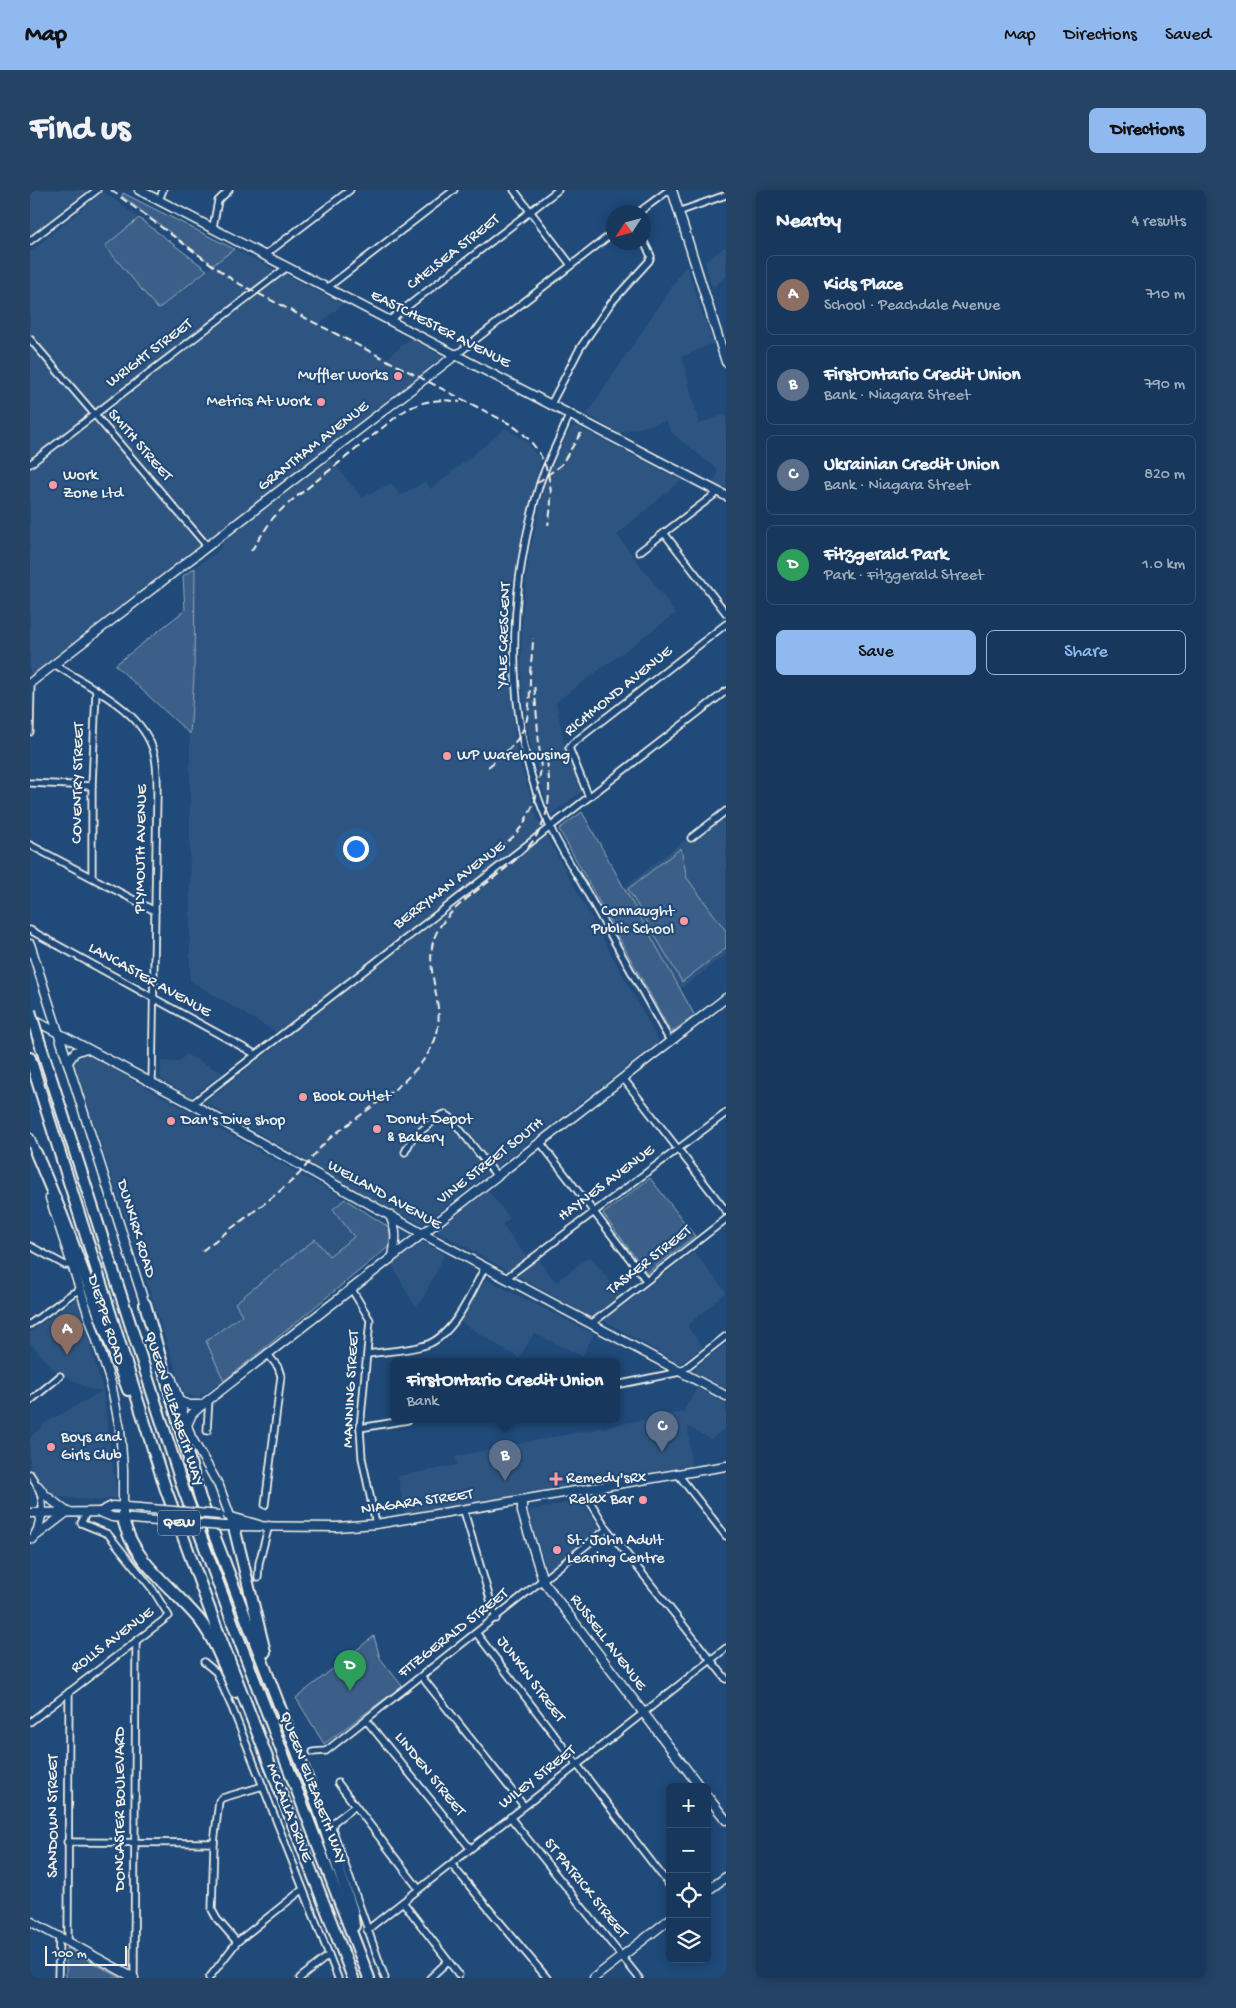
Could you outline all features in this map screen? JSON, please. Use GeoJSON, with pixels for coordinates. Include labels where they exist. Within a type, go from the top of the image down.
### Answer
{"type":"FeatureCollection","features":[{"type":"Feature","properties":{"kind":"highway","name":"QUEEN ELIZABETH WAY"},"geometry":{"type":"LineString","coordinates":[[30,1012],[183,1488],[369,1978]]}},
{"type":"Feature","properties":{"kind":"highway","name":"QUEEN ELIZABETH WAY"},"geometry":{"type":"LineString","coordinates":[[30,1058],[153,1448],[212,1615],[353,1978]]}},
{"type":"Feature","properties":{"kind":"highway"},"geometry":{"type":"LineString","coordinates":[[36,1153],[62,1215],[124,1381],[153,1448]]}},
{"type":"Feature","properties":{"kind":"highway"},"geometry":{"type":"LineString","coordinates":[[145,1304],[200,1498],[317,1804],[352,1910],[357,1947]]}},
{"type":"Feature","properties":{"kind":"highway"},"geometry":{"type":"LineString","coordinates":[[123,1518],[126,1531],[132,1543],[150,1568],[203,1625],[220,1655],[266,1768],[280,1793]]}},
{"type":"Feature","properties":{"kind":"highway"},"geometry":{"type":"LineString","coordinates":[[228,1527],[276,1698]]}},
{"type":"Feature","properties":{"kind":"street"},"geometry":{"type":"LineString","coordinates":[[30,241],[97,190]]}},
{"type":"Feature","properties":{"kind":"street","name":"EASTCHESTER AVENUE"},"geometry":{"type":"LineString","coordinates":[[139,190],[390,319],[726,496]]}},
{"type":"Feature","properties":{"kind":"street"},"geometry":{"type":"LineString","coordinates":[[159,200],[163,190]]}},
{"type":"Feature","properties":{"kind":"street"},"geometry":{"type":"LineString","coordinates":[[213,227],[218,201],[229,190]]}},
{"type":"Feature","properties":{"kind":"street"},"geometry":{"type":"LineString","coordinates":[[265,254],[350,190]]}},
{"type":"Feature","properties":{"kind":"street"},"geometry":{"type":"LineString","coordinates":[[328,287],[454,190]]}},
{"type":"Feature","properties":{"kind":"street"},"geometry":{"type":"LineString","coordinates":[[514,190],[571,264]]}},
{"type":"Feature","properties":{"kind":"street","name":"CHELSEA STREET"},"geometry":{"type":"LineString","coordinates":[[390,319],[558,190]]}},
{"type":"Feature","properties":{"kind":"street"},"geometry":{"type":"LineString","coordinates":[[649,205],[670,190],[726,362]]}},
{"type":"Feature","properties":{"kind":"street"},"geometry":{"type":"LineString","coordinates":[[678,212],[726,195]]}},
{"type":"Feature","properties":{"kind":"street","name":"GRANTHAM AVENUE"},"geometry":{"type":"LineString","coordinates":[[30,683],[606,238]]}},
{"type":"Feature","properties":{"kind":"street"},"geometry":{"type":"LineString","coordinates":[[551,404],[580,348],[611,303],[649,261],[651,256],[648,250]]}},
{"type":"Feature","properties":{"kind":"street","name":"WRIGHT STREET"},"geometry":{"type":"LineString","coordinates":[[30,464],[288,267]]}},
{"type":"Feature","properties":{"kind":"street","name":"SMITH STREET"},"geometry":{"type":"LineString","coordinates":[[30,339],[208,547]]}},
{"type":"Feature","properties":{"kind":"street","name":"YALE CRESCENT"},"geometry":{"type":"LineString","coordinates":[[570,413],[544,472],[531,517],[518,590],[515,683],[535,788],[550,827],[670,1041]]}},
{"type":"Feature","properties":{"kind":"street"},"geometry":{"type":"LineString","coordinates":[[639,552],[718,492]]}},
{"type":"Feature","properties":{"kind":"street"},"geometry":{"type":"LineString","coordinates":[[664,533],[726,613]]}},
{"type":"Feature","properties":{"kind":"street","name":"RICHMOND AVENUE"},"geometry":{"type":"LineString","coordinates":[[589,797],[569,748],[572,744],[726,624]]}},
{"type":"Feature","properties":{"kind":"street","name":"PLYMOUTH AVENUE"},"geometry":{"type":"LineString","coordinates":[[54,664],[96,691],[138,723],[154,754],[158,796],[152,1082]]}},
{"type":"Feature","properties":{"kind":"street"},"geometry":{"type":"LineString","coordinates":[[30,683],[30,732]]}},
{"type":"Feature","properties":{"kind":"street","name":"COVENTRY STREET"},"geometry":{"type":"LineString","coordinates":[[92,876],[92,786],[96,691]]}},
{"type":"Feature","properties":{"kind":"street","name":"BERRYMAN AVENUE"},"geometry":{"type":"LineString","coordinates":[[192,1104],[726,691]]}},
{"type":"Feature","properties":{"kind":"street"},"geometry":{"type":"LineString","coordinates":[[30,783],[92,786]]}},
{"type":"Feature","properties":{"kind":"street"},"geometry":{"type":"LineString","coordinates":[[691,838],[726,811]]}},
{"type":"Feature","properties":{"kind":"street"},"geometry":{"type":"LineString","coordinates":[[30,844],[155,911]]}},
{"type":"Feature","properties":{"kind":"street","name":"LANCASTER AVENUE"},"geometry":{"type":"LineString","coordinates":[[30,930],[255,1054]]}},
{"type":"Feature","properties":{"kind":"street","name":"DUNKIRK ROAD"},"geometry":{"type":"LineString","coordinates":[[30,944],[145,1304],[186,1425],[196,1448],[219,1486],[231,1516],[228,1527]]}},
{"type":"Feature","properties":{"kind":"street","name":"VINE STREET SOUTH"},"geometry":{"type":"LineString","coordinates":[[186,1425],[192,1414],[208,1399],[726,998]]}},
{"type":"Feature","properties":{"kind":"street","name":"WELLAND AVENUE"},"geometry":{"type":"LineString","coordinates":[[30,1018],[152,1082],[485,1268],[726,1396]]}},
{"type":"Feature","properties":{"kind":"street"},"geometry":{"type":"LineString","coordinates":[[68,1062],[75,1052],[86,1048]]}},
{"type":"Feature","properties":{"kind":"street"},"geometry":{"type":"LineString","coordinates":[[623,1078],[726,1211]]}},
{"type":"Feature","properties":{"kind":"street","name":"HAYNES AVENUE"},"geometry":{"type":"LineString","coordinates":[[506,1278],[726,1113]]}},
{"type":"Feature","properties":{"kind":"street"},"geometry":{"type":"LineString","coordinates":[[405,1152],[413,1137],[445,1114],[450,1117],[496,1175]]}},
{"type":"Feature","properties":{"kind":"street","name":"DIEPPE ROAD"},"geometry":{"type":"LineString","coordinates":[[30,1138],[108,1368],[115,1398],[123,1469],[123,1518]]}},
{"type":"Feature","properties":{"kind":"street"},"geometry":{"type":"LineString","coordinates":[[540,1142],[646,1280]]}},
{"type":"Feature","properties":{"kind":"street"},"geometry":{"type":"LineString","coordinates":[[390,1216],[395,1226],[396,1238],[393,1256]]}},
{"type":"Feature","properties":{"kind":"street","name":"TASKER STREET"},"geometry":{"type":"LineString","coordinates":[[591,1324],[726,1219]]}},
{"type":"Feature","properties":{"kind":"street"},"geometry":{"type":"LineString","coordinates":[[30,1246],[65,1265],[73,1265]]}},
{"type":"Feature","properties":{"kind":"street"},"geometry":{"type":"LineString","coordinates":[[368,1354],[422,1346],[434,1341],[456,1320],[485,1268]]}},
{"type":"Feature","properties":{"kind":"street","name":"MANNING STREET"},"geometry":{"type":"LineString","coordinates":[[351,1288],[370,1320],[360,1428],[362,1458],[376,1524]]}},
{"type":"Feature","properties":{"kind":"street"},"geometry":{"type":"LineString","coordinates":[[30,1324],[73,1293],[81,1290]]}},
{"type":"Feature","properties":{"kind":"street"},"geometry":{"type":"LineString","coordinates":[[620,1383],[680,1372],[726,1336]]}},
{"type":"Feature","properties":{"kind":"street"},"geometry":{"type":"LineString","coordinates":[[265,1505],[281,1376],[278,1367],[268,1353]]}},
{"type":"Feature","properties":{"kind":"street"},"geometry":{"type":"LineString","coordinates":[[30,1401],[60,1376]]}},
{"type":"Feature","properties":{"kind":"street"},"geometry":{"type":"LineString","coordinates":[[207,1430],[208,1399]]}},
{"type":"Feature","properties":{"kind":"street"},"geometry":{"type":"LineString","coordinates":[[179,1402],[190,1405],[202,1405]]}},
{"type":"Feature","properties":{"kind":"street"},"geometry":{"type":"LineString","coordinates":[[360,1428],[390,1423]]}},
{"type":"Feature","properties":{"kind":"street","name":"NIAGARA STREET"},"geometry":{"type":"LineString","coordinates":[[100,1512],[112,1506],[123,1506],[231,1516],[259,1525],[337,1527],[376,1524],[464,1511],[726,1466]]}},
{"type":"Feature","properties":{"kind":"street"},"geometry":{"type":"LineString","coordinates":[[677,1473],[726,1536]]}},
{"type":"Feature","properties":{"kind":"street"},"geometry":{"type":"LineString","coordinates":[[30,1474],[44,1494],[67,1512],[32,1539]]}},
{"type":"Feature","properties":{"kind":"street"},"geometry":{"type":"LineString","coordinates":[[32,1539],[38,1529],[42,1512],[43,1500],[38,1486]]}},
{"type":"Feature","properties":{"kind":"street"},"geometry":{"type":"LineString","coordinates":[[583,1490],[608,1529],[726,1680]]}},
{"type":"Feature","properties":{"kind":"street","name":"RUSSELL AVENUE"},"geometry":{"type":"LineString","coordinates":[[522,1501],[522,1512],[543,1581],[697,1783]]}},
{"type":"Feature","properties":{"kind":"street"},"geometry":{"type":"LineString","coordinates":[[464,1511],[496,1618]]}},
{"type":"Feature","properties":{"kind":"street","name":"ROLLS AVENUE"},"geometry":{"type":"LineString","coordinates":[[30,1722],[169,1616],[138,1570],[108,1534],[81,1523],[87,1512]]}},
{"type":"Feature","properties":{"kind":"street","name":"NIAGARA STREET"},"geometry":{"type":"LineString","coordinates":[[30,1513],[100,1512],[123,1518],[228,1527],[251,1528],[259,1525]]}},
{"type":"Feature","properties":{"kind":"street"},"geometry":{"type":"LineString","coordinates":[[258,1578],[259,1563],[269,1525]]}},
{"type":"Feature","properties":{"kind":"street","name":"FITZGERALD STREET"},"geometry":{"type":"LineString","coordinates":[[313,1752],[326,1751],[608,1529]]}},
{"type":"Feature","properties":{"kind":"street","name":"JUNKIN STREET"},"geometry":{"type":"LineString","coordinates":[[477,1634],[666,1881]]}},
{"type":"Feature","properties":{"kind":"street","name":"DONCASTER BOULEVARD"},"geometry":{"type":"LineString","coordinates":[[134,1978],[136,1641]]}},
{"type":"Feature","properties":{"kind":"street","name":"WILEY STREET"},"geometry":{"type":"LineString","coordinates":[[367,1930],[726,1648]]}},
{"type":"Feature","properties":{"kind":"street","name":"MCCALLA DRIVE"},"geometry":{"type":"LineString","coordinates":[[204,1662],[216,1672],[264,1786],[302,1890],[338,1978]]}},
{"type":"Feature","properties":{"kind":"street"},"geometry":{"type":"LineString","coordinates":[[422,1677],[524,1806]]}},
{"type":"Feature","properties":{"kind":"street","name":"SANDOWN STREET"},"geometry":{"type":"LineString","coordinates":[[68,1941],[69,1692]]}},
{"type":"Feature","properties":{"kind":"street","name":"LINDEN STREET"},"geometry":{"type":"LineString","coordinates":[[366,1720],[470,1848]]}},
{"type":"Feature","properties":{"kind":"street"},"geometry":{"type":"LineString","coordinates":[[338,1783],[419,1889]]}},
{"type":"Feature","properties":{"kind":"street"},"geometry":{"type":"LineString","coordinates":[[237,1942],[216,1919],[212,1910],[214,1843],[222,1798],[264,1786]]}},
{"type":"Feature","properties":{"kind":"street"},"geometry":{"type":"LineString","coordinates":[[711,1801],[726,1820]]}},
{"type":"Feature","properties":{"kind":"street"},"geometry":{"type":"LineString","coordinates":[[355,1806],[332,1825],[385,1978]]}},
{"type":"Feature","properties":{"kind":"street","name":"ST PATRICK STREET"},"geometry":{"type":"LineString","coordinates":[[510,1817],[639,1978]]}},
{"type":"Feature","properties":{"kind":"street"},"geometry":{"type":"LineString","coordinates":[[67,1842],[214,1843]]}},
{"type":"Feature","properties":{"kind":"street"},"geometry":{"type":"LineString","coordinates":[[451,1864],[547,1978]]}},
{"type":"Feature","properties":{"kind":"street"},"geometry":{"type":"LineString","coordinates":[[711,1888],[726,1877]]}},
{"type":"Feature","properties":{"kind":"street"},"geometry":{"type":"LineString","coordinates":[[209,1978],[237,1942],[302,1890]]}},
{"type":"Feature","properties":{"kind":"street"},"geometry":{"type":"LineString","coordinates":[[403,1902],[447,1962],[459,1975]]}},
{"type":"Feature","properties":{"kind":"street"},"geometry":{"type":"LineString","coordinates":[[30,1921],[134,1978]]}},
{"type":"Feature","properties":{"kind":"street"},"geometry":{"type":"LineString","coordinates":[[594,1978],[666,1923]]}},
{"type":"Feature","properties":{"kind":"street"},"geometry":{"type":"LineString","coordinates":[[58,1978],[59,1937]]}},
{"type":"Feature","properties":{"kind":"street"},"geometry":{"type":"LineString","coordinates":[[300,1978],[329,1955]]}},
{"type":"Feature","properties":{"kind":"street"},"geometry":{"type":"LineString","coordinates":[[430,1978],[447,1962]]}},
{"type":"Feature","properties":{"kind":"shaded area"},"geometry":{"type":"Polygon","coordinates":[[[30,190],[88,190],[30,236],[30,190]]]}},
{"type":"Feature","properties":{"kind":"shaded area"},"geometry":{"type":"Polygon","coordinates":[[[103,191],[139,218],[105,246],[158,309],[234,249],[343,304],[320,324],[387,358],[411,338],[443,357],[30,678],[30,252],[103,191]]]}},
{"type":"Feature","properties":{"kind":"shaded area"},"geometry":{"type":"Polygon","coordinates":[[[123,193],[234,249],[213,265],[122,196],[123,193]]]}},
{"type":"Feature","properties":{"kind":"shaded area"},"geometry":{"type":"Polygon","coordinates":[[[139,218],[207,270],[158,309],[105,246],[139,218]]]}},
{"type":"Feature","properties":{"kind":"shaded area"},"geometry":{"type":"Polygon","coordinates":[[[726,246],[726,277],[712,288],[705,261],[726,246]]]}},
{"type":"Feature","properties":{"kind":"shaded area"},"geometry":{"type":"Polygon","coordinates":[[[686,265],[713,343],[682,357],[699,424],[726,414],[726,493],[713,486],[718,470],[671,432],[666,421],[619,433],[587,414],[686,265]]]}},
{"type":"Feature","properties":{"kind":"shaded area"},"geometry":{"type":"Polygon","coordinates":[[[576,426],[681,480],[617,535],[676,613],[556,702],[565,747],[581,792],[551,815],[539,778],[528,733],[521,679],[522,616],[529,556],[547,476],[570,429],[576,426]]]}},
{"type":"Feature","properties":{"kind":"shaded area"},"geometry":{"type":"Polygon","coordinates":[[[506,428],[526,441],[541,460],[523,526],[514,584],[502,581],[511,594],[510,678],[516,750],[538,820],[659,1042],[422,1224],[381,1204],[205,1102],[286,1038],[190,981],[190,734],[194,677],[195,568],[221,548],[224,541],[331,459],[362,498],[391,483],[401,495],[425,482],[431,489],[506,428]]]}},
{"type":"Feature","properties":{"kind":"shaded area"},"geometry":{"type":"Polygon","coordinates":[[[195,568],[194,677],[190,734],[115,665],[185,610],[183,576],[195,568]]]}},
{"type":"Feature","properties":{"kind":"shaded area"},"geometry":{"type":"Polygon","coordinates":[[[582,812],[695,1016],[671,1032],[559,829],[582,812]]]}},
{"type":"Feature","properties":{"kind":"shaded area","name":"Connaught Public School"},"geometry":{"type":"Polygon","coordinates":[[[721,819],[726,825],[726,954],[680,989],[624,888],[685,840],[692,841],[721,819]]]}},
{"type":"Feature","properties":{"kind":"shaded area","name":"Connaught Public School"},"geometry":{"type":"Polygon","coordinates":[[[681,848],[687,878],[726,931],[726,948],[682,982],[628,889],[681,848]]]}},
{"type":"Feature","properties":{"kind":"shaded area"},"geometry":{"type":"Polygon","coordinates":[[[86,1054],[345,1199],[333,1209],[355,1237],[329,1257],[315,1239],[235,1302],[242,1314],[206,1341],[224,1381],[197,1398],[184,1394],[73,1060],[86,1054]]]}},
{"type":"Feature","properties":{"kind":"shaded area"},"geometry":{"type":"Polygon","coordinates":[[[185,1054],[223,1073],[191,1097],[161,1079],[161,1061],[180,1062],[185,1054]]]}},
{"type":"Feature","properties":{"kind":"shaded area"},"geometry":{"type":"Polygon","coordinates":[[[650,1178],[695,1236],[647,1273],[603,1214],[650,1178]]]}},
{"type":"Feature","properties":{"kind":"shaded area"},"geometry":{"type":"Polygon","coordinates":[[[486,1188],[510,1218],[502,1225],[526,1256],[532,1252],[556,1282],[590,1256],[621,1295],[592,1318],[434,1229],[486,1188]]]}},
{"type":"Feature","properties":{"kind":"shaded area"},"geometry":{"type":"Polygon","coordinates":[[[345,1199],[390,1228],[392,1244],[224,1381],[206,1341],[242,1315],[235,1303],[315,1239],[329,1256],[354,1237],[333,1209],[345,1199]]]}},
{"type":"Feature","properties":{"kind":"shaded area"},"geometry":{"type":"Polygon","coordinates":[[[419,1240],[445,1254],[422,1300],[415,1307],[391,1263],[419,1240]]]}},
{"type":"Feature","properties":{"kind":"shaded area"},"geometry":{"type":"Polygon","coordinates":[[[694,1252],[726,1292],[687,1326],[703,1347],[680,1364],[603,1320],[694,1252]]]}},
{"type":"Feature","properties":{"kind":"shaded area"},"geometry":{"type":"Polygon","coordinates":[[[486,1279],[594,1334],[582,1356],[534,1333],[519,1358],[460,1322],[486,1279]]]}},
{"type":"Feature","properties":{"kind":"shaded area"},"geometry":{"type":"Polygon","coordinates":[[[77,1298],[103,1391],[117,1497],[99,1501],[53,1496],[30,1468],[30,1438],[45,1423],[102,1391],[89,1389],[52,1368],[30,1343],[30,1332],[77,1298]]]}},
{"type":"Feature","properties":{"kind":"shaded area"},"geometry":{"type":"Polygon","coordinates":[[[726,1344],[726,1388],[695,1373],[695,1368],[726,1344]]]}},
{"type":"Feature","properties":{"kind":"shaded area"},"geometry":{"type":"Polygon","coordinates":[[[697,1388],[726,1404],[726,1427],[711,1439],[688,1427],[691,1465],[405,1515],[398,1476],[457,1465],[456,1456],[683,1412],[697,1388]]]}},
{"type":"Feature","properties":{"kind":"shaded area","name":"St. John Adult Learing Centre"},"geometry":{"type":"Polygon","coordinates":[[[580,1500],[601,1530],[547,1570],[528,1511],[580,1500]]]}},
{"type":"Feature","properties":{"kind":"shaded area"},"geometry":{"type":"Polygon","coordinates":[[[374,1636],[380,1658],[402,1686],[324,1744],[296,1698],[374,1636]]]}},
{"type":"Feature","properties":{"kind":"shaded area"},"geometry":{"type":"Polygon","coordinates":[[[66,1948],[121,1978],[66,1978],[66,1948]]]}},
{"type":"Feature","properties":{"kind":"railway"},"geometry":{"type":"LineString","coordinates":[[111,190],[234,281],[510,424],[522,433],[540,455],[546,467],[551,495],[548,525]]}},
{"type":"Feature","properties":{"kind":"railway"},"geometry":{"type":"LineString","coordinates":[[251,551],[273,518],[285,506],[401,413],[422,403],[444,400],[460,402]]}},
{"type":"Feature","properties":{"kind":"railway"},"geometry":{"type":"LineString","coordinates":[[537,483],[561,465],[581,433]]}},
{"type":"Feature","properties":{"kind":"railway"},"geometry":{"type":"LineString","coordinates":[[488,767],[512,746],[524,727],[528,716],[533,638]]}},
{"type":"Feature","properties":{"kind":"railway"},"geometry":{"type":"LineString","coordinates":[[471,872],[513,837],[523,825],[535,801],[541,769],[534,682]]}},
{"type":"Feature","properties":{"kind":"railway"},"geometry":{"type":"LineString","coordinates":[[202,1251],[286,1186],[297,1176],[324,1143],[402,1083],[426,1057],[434,1042],[438,1028],[437,999],[431,956],[433,942],[439,928],[452,911],[515,860],[538,833],[545,818],[548,800],[549,779],[546,754]]}},
{"type":"Feature","properties":{"kind":"place","name":"Muffler Works"},"geometry":{"type":"Point","coordinates":[398,376]}},
{"type":"Feature","properties":{"kind":"place","name":"Metrics At Work"},"geometry":{"type":"Point","coordinates":[321,402]}},
{"type":"Feature","properties":{"kind":"place","name":"Work Zone Ltd"},"geometry":{"type":"Point","coordinates":[53,485]}},
{"type":"Feature","properties":{"kind":"place","name":"WP Warehousing"},"geometry":{"type":"Point","coordinates":[447,756]}},
{"type":"Feature","properties":{"kind":"place","name":"Connaught Public School"},"geometry":{"type":"Point","coordinates":[684,921]}},
{"type":"Feature","properties":{"kind":"place","name":"Book Outlet"},"geometry":{"type":"Point","coordinates":[303,1097]}},
{"type":"Feature","properties":{"kind":"place","name":"Dan's Dive shop"},"geometry":{"type":"Point","coordinates":[171,1121]}},
{"type":"Feature","properties":{"kind":"place","name":"Donut Depot & Bakery"},"geometry":{"type":"Point","coordinates":[377,1129]}},
{"type":"Feature","properties":{"kind":"place","name":"Kids Place"},"geometry":{"type":"Point","coordinates":[67,1355]}},
{"type":"Feature","properties":{"kind":"place","name":"Boys and Girls Club"},"geometry":{"type":"Point","coordinates":[51,1447]}},
{"type":"Feature","properties":{"kind":"place","name":"Ukrainian Credit Union"},"geometry":{"type":"Point","coordinates":[662,1452]}},
{"type":"Feature","properties":{"kind":"place","name":"Remedy'sRx"},"geometry":{"type":"Point","coordinates":[556,1479]}},
{"type":"Feature","properties":{"kind":"place","name":"FirstOntario Credit Union"},"geometry":{"type":"Point","coordinates":[505,1481]}},
{"type":"Feature","properties":{"kind":"place","name":"Relax Bar"},"geometry":{"type":"Point","coordinates":[643,1500]}},
{"type":"Feature","properties":{"kind":"place","name":"St. John Adult Learing Centre"},"geometry":{"type":"Point","coordinates":[557,1550]}},
{"type":"Feature","properties":{"kind":"place","name":"Fitzgerald Park"},"geometry":{"type":"Point","coordinates":[350,1691]}}]}
